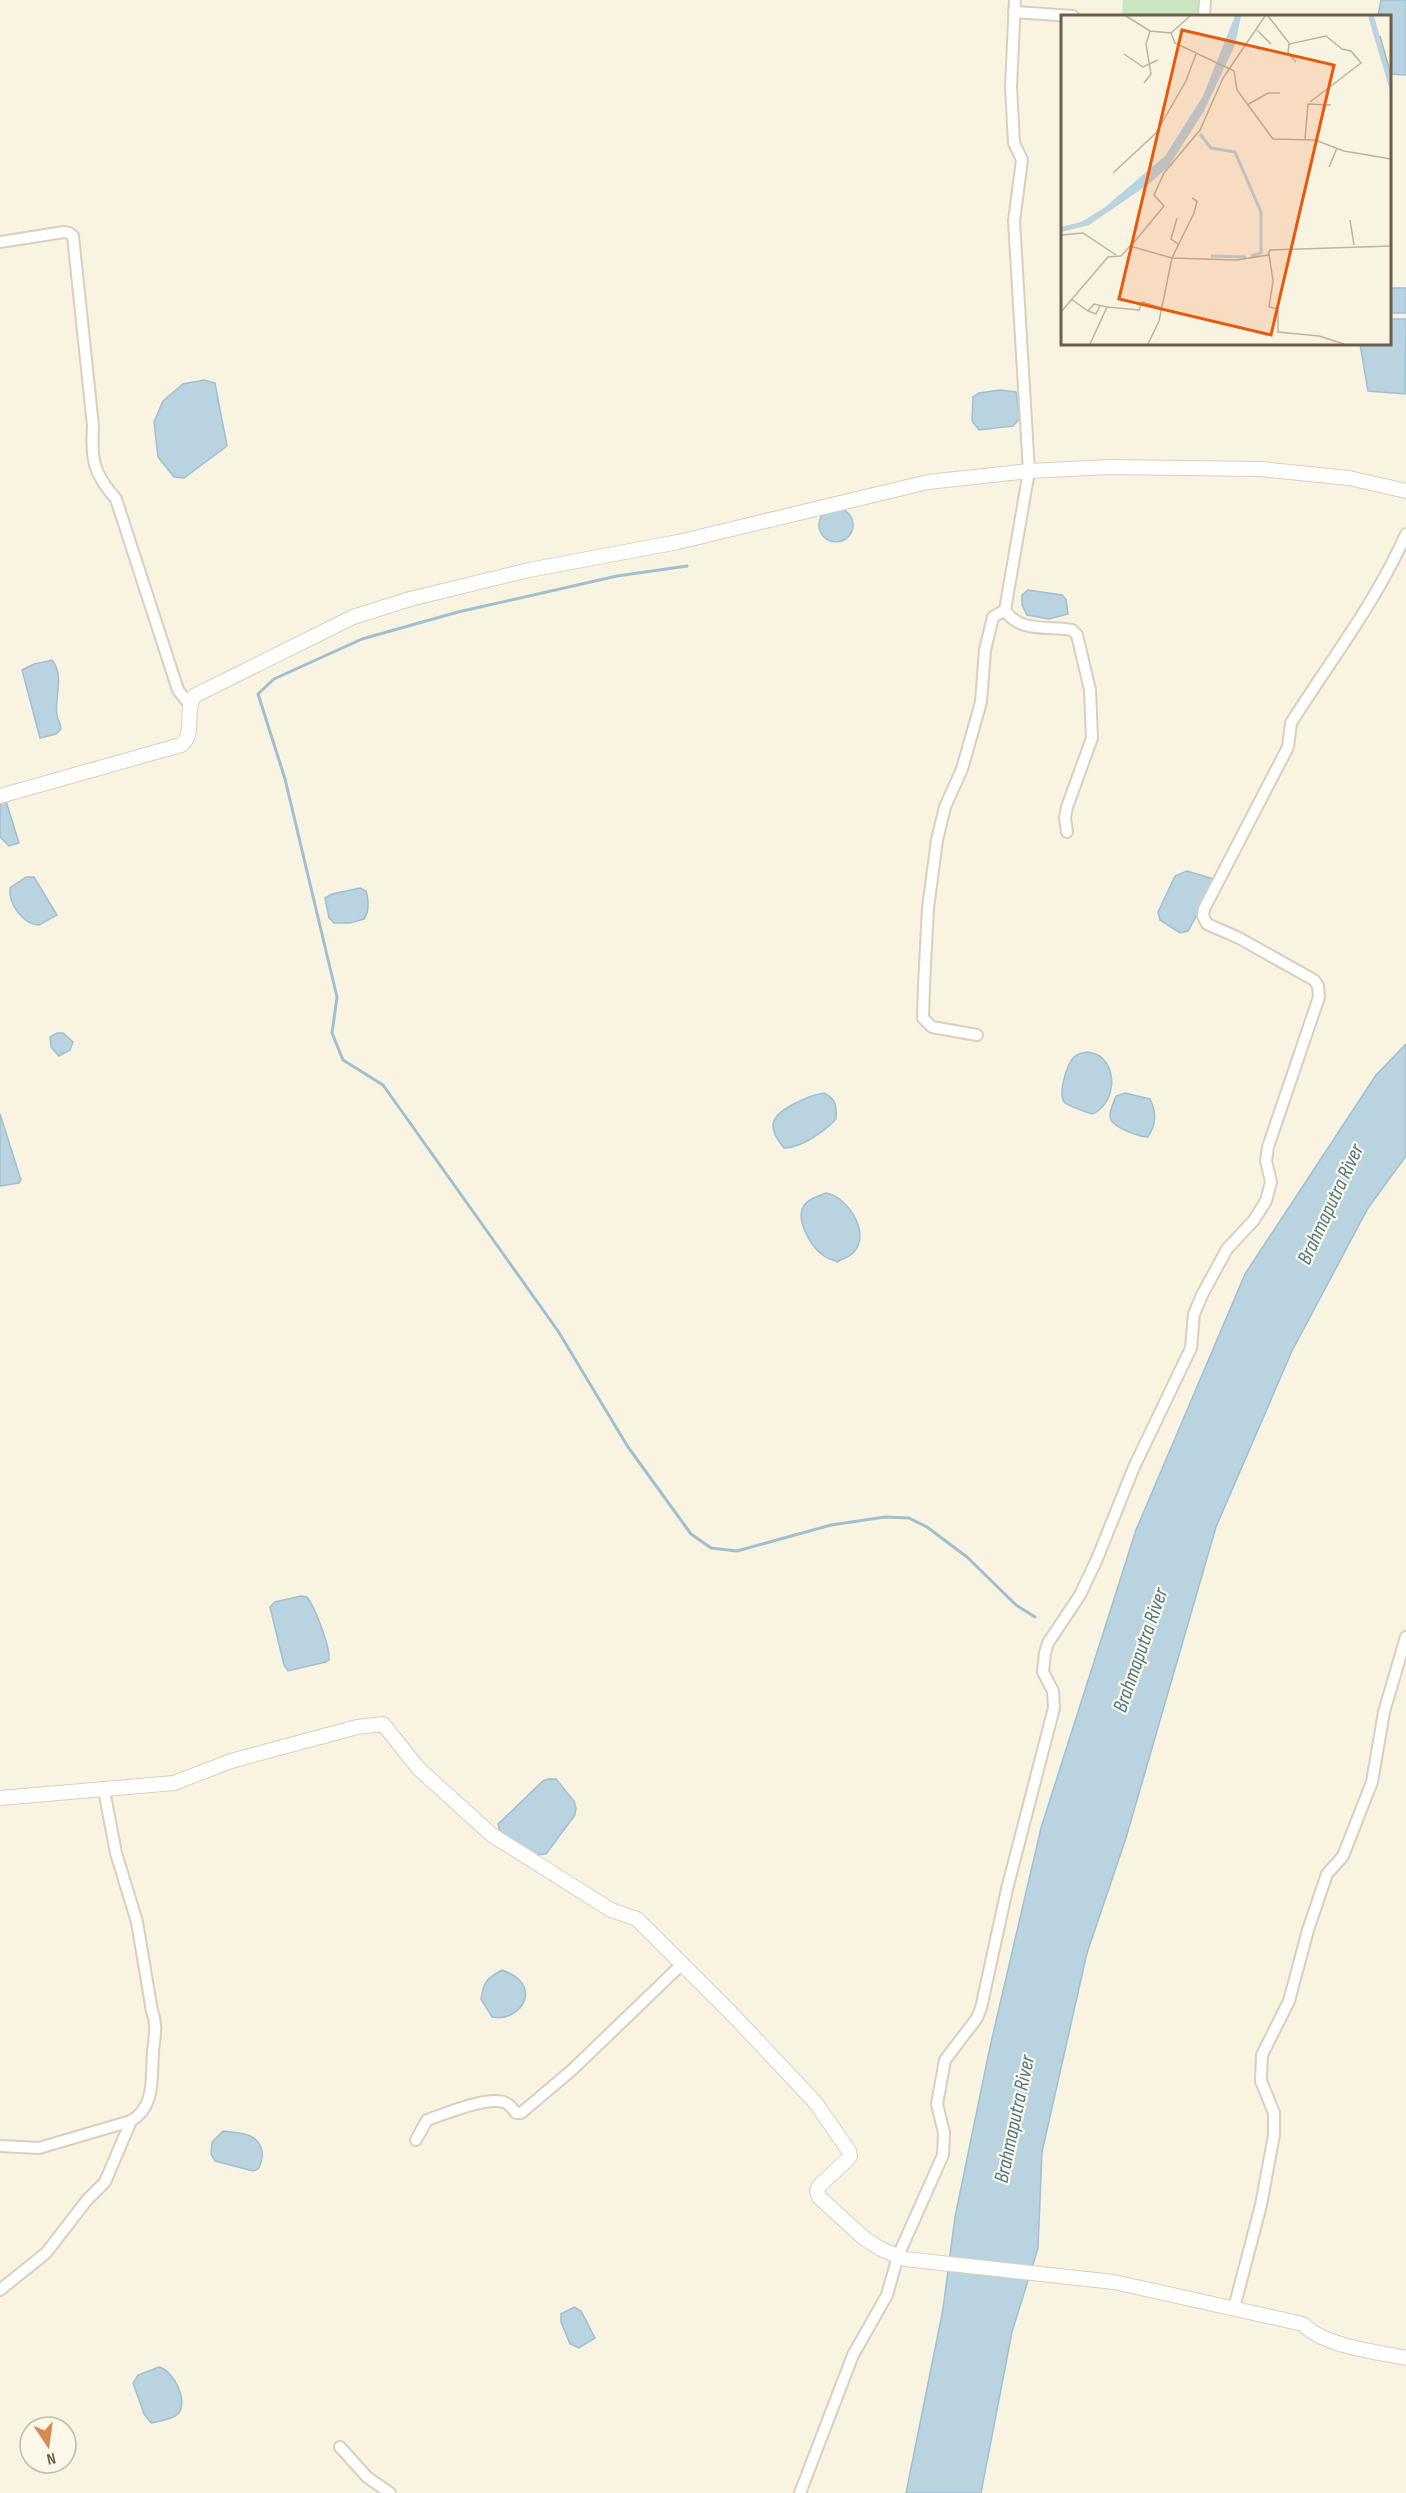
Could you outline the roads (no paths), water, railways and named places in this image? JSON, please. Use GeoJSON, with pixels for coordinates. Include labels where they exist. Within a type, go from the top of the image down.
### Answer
{"type":"FeatureCollection","features":[{"type":"Feature","properties":{"kind":"street"},"geometry":{"type":"LineString","coordinates":[[976,1035],[932,1027],[923,1018],[928,908],[939,831],[945,807],[962,769],[981,702],[988,633],[993,617],[1005,610],[1029,471],[1014,221],[1022,160],[1014,143],[1011,87],[1015,0]]}},
{"type":"Feature","properties":{"kind":"street"},"geometry":{"type":"LineString","coordinates":[[1204,15],[1205,0]]}},
{"type":"Feature","properties":{"kind":"street"},"geometry":{"type":"LineString","coordinates":[[1014,12],[1061,15]]}},
{"type":"Feature","properties":{"kind":"street"},"geometry":{"type":"LineString","coordinates":[[0,242],[64,232],[69,232],[73,236],[93,426],[93,458],[97,474],[116,499],[178,690],[189,704]]}},
{"type":"Feature","properties":{"kind":"street"},"geometry":{"type":"LineString","coordinates":[[0,796],[181,745],[187,740],[189,734],[189,704],[194,696],[353,617],[410,599],[530,570],[678,542],[928,482],[1029,471],[1109,467],[1261,469],[1349,478],[1406,491]]}},
{"type":"Feature","properties":{"kind":"street"},"geometry":{"type":"LineString","coordinates":[[800,2493],[853,2355],[887,2295],[943,2155],[944,2133],[937,2104],[945,2060],[977,2018],[981,2008],[1012,1868],[1054,1708],[1053,1691],[1042,1669],[1048,1643],[1084,1586],[1134,1467],[1191,1348],[1194,1314],[1202,1295],[1227,1249],[1254,1220],[1266,1201],[1271,1182],[1266,1161],[1268,1147],[1319,998],[1318,986],[1314,980],[1239,938],[1207,924],[1203,916],[1204,909],[1288,747],[1291,723],[1374,594],[1394,561],[1406,534]]}},
{"type":"Feature","properties":{"kind":"street"},"geometry":{"type":"LineString","coordinates":[[1005,610],[1012,618],[1025,625],[1072,630],[1077,635],[1090,690],[1092,738],[1067,807],[1065,818],[1067,832]]}},
{"type":"Feature","properties":{"kind":"street"},"geometry":{"type":"LineString","coordinates":[[1234,2308],[1261,2205],[1274,2135],[1274,2114],[1261,2081],[1262,2055],[1289,2001],[1308,1929],[1327,1874],[1343,1856],[1372,1782],[1384,1712],[1406,1637]]}},
{"type":"Feature","properties":{"kind":"street"},"geometry":{"type":"LineString","coordinates":[[0,1797],[104,1790],[180,1781],[231,1761],[357,1727],[383,1724],[419,1769],[492,1835],[611,1910],[638,1919],[732,2014],[815,2102],[849,2151],[850,2156],[847,2160],[819,2186],[817,2191],[819,2197],[865,2239],[881,2249],[901,2258],[1114,2282],[1303,2324],[1311,2332],[1352,2346],[1406,2358]]}},
{"type":"Feature","properties":{"kind":"street"},"geometry":{"type":"LineString","coordinates":[[0,2146],[39,2148],[131,2121],[139,2116],[148,2104],[153,2079],[153,2052],[157,2030],[137,1922],[116,1853],[104,1790]]}},
{"type":"Feature","properties":{"kind":"street"},"geometry":{"type":"LineString","coordinates":[[416,2140],[427,2120],[479,2103],[500,2101],[508,2103],[516,2113],[521,2113],[572,2070],[681,1965]]}},
{"type":"Feature","properties":{"kind":"street"},"geometry":{"type":"LineString","coordinates":[[0,2290],[46,2253],[87,2200],[105,2182],[131,2121]]}},
{"type":"Feature","properties":{"kind":"street"},"geometry":{"type":"LineString","coordinates":[[340,2447],[367,2476],[390,2493]]}},
{"type":"Feature","properties":{"kind":"water"},"geometry":{"type":"Polygon","coordinates":[[[1381,0],[1406,0],[1406,75],[1391,74],[1391,15],[1378,15],[1381,0]]]}},
{"type":"Feature","properties":{"kind":"water"},"geometry":{"type":"Polygon","coordinates":[[[1391,288],[1406,288],[1406,313],[1391,313],[1391,288]]]}},
{"type":"Feature","properties":{"kind":"water"},"geometry":{"type":"Polygon","coordinates":[[[1391,319],[1406,319],[1405,394],[1368,391],[1360,345],[1391,345],[1391,319]]]}},
{"type":"Feature","properties":{"kind":"water"},"geometry":{"type":"Polygon","coordinates":[[[204,380],[215,383],[227,446],[184,478],[174,477],[158,457],[154,422],[163,401],[183,384],[204,380]]]}},
{"type":"Feature","properties":{"kind":"water"},"geometry":{"type":"Polygon","coordinates":[[[1000,390],[1016,392],[1020,418],[1013,426],[979,430],[972,421],[973,397],[979,393],[1000,390]]]}},
{"type":"Feature","properties":{"kind":"water"},"geometry":{"type":"Polygon","coordinates":[[[836,508],[848,513],[853,525],[848,537],[836,542],[824,537],[819,525],[824,513],[836,508]]]}},
{"type":"Feature","properties":{"kind":"water"},"geometry":{"type":"Polygon","coordinates":[[[1028,590],[1062,595],[1066,599],[1068,614],[1049,619],[1027,615],[1022,605],[1022,595],[1028,590]]]}},
{"type":"Feature","properties":{"kind":"water"},"geometry":{"type":"Polygon","coordinates":[[[52,660],[59,680],[56,708],[61,729],[56,734],[40,738],[22,670],[34,664],[52,660]]]}},
{"type":"Feature","properties":{"kind":"water"},"geometry":{"type":"Polygon","coordinates":[[[0,799],[6,801],[19,843],[9,846],[0,837],[0,799]]]}},
{"type":"Feature","properties":{"kind":"water"},"geometry":{"type":"Polygon","coordinates":[[[1187,871],[1211,878],[1213,883],[1188,931],[1180,933],[1160,920],[1158,912],[1175,876],[1187,871]]]}},
{"type":"Feature","properties":{"kind":"water"},"geometry":{"type":"Polygon","coordinates":[[[26,877],[34,877],[57,915],[39,925],[22,917],[11,900],[10,888],[26,877]]]}},
{"type":"Feature","properties":{"kind":"water"},"geometry":{"type":"Polygon","coordinates":[[[360,888],[366,891],[368,902],[364,919],[350,923],[334,923],[329,918],[325,898],[332,894],[360,888]]]}},
{"type":"Feature","properties":{"kind":"water"},"geometry":{"type":"Polygon","coordinates":[[[63,1033],[73,1042],[70,1050],[59,1056],[51,1047],[50,1037],[63,1033]]]}},
{"type":"Feature","properties":{"kind":"water","name":"Brahmaputra River"},"geometry":{"type":"Polygon","coordinates":[[[1406,1044],[1406,1156],[1368,1208],[1292,1351],[1216,1527],[1126,1838],[1087,1953],[1042,2152],[1038,2248],[1012,2332],[981,2493],[906,2493],[943,2309],[955,2217],[990,2047],[1041,1828],[1136,1530],[1245,1274],[1376,1075],[1406,1044]]]}},
{"type":"Feature","properties":{"kind":"water"},"geometry":{"type":"Polygon","coordinates":[[[1088,1052],[1100,1056],[1107,1063],[1112,1080],[1105,1104],[1092,1114],[1065,1103],[1062,1093],[1071,1061],[1077,1055],[1088,1052]]]}},
{"type":"Feature","properties":{"kind":"water"},"geometry":{"type":"Polygon","coordinates":[[[824,1093],[835,1103],[836,1119],[812,1138],[798,1145],[784,1148],[774,1132],[774,1120],[793,1104],[824,1093]]]}},
{"type":"Feature","properties":{"kind":"water"},"geometry":{"type":"Polygon","coordinates":[[[1125,1093],[1150,1099],[1155,1118],[1148,1137],[1121,1129],[1110,1119],[1116,1096],[1125,1093]]]}},
{"type":"Feature","properties":{"kind":"water"},"geometry":{"type":"Polygon","coordinates":[[[0,1114],[21,1180],[19,1183],[0,1186],[0,1114]]]}},
{"type":"Feature","properties":{"kind":"water"},"geometry":{"type":"Polygon","coordinates":[[[826,1193],[842,1201],[849,1208],[855,1217],[860,1235],[859,1244],[854,1252],[837,1262],[819,1252],[803,1227],[801,1213],[805,1204],[826,1193]]]}},
{"type":"Feature","properties":{"kind":"water"},"geometry":{"type":"Polygon","coordinates":[[[301,1596],[307,1597],[318,1618],[325,1637],[329,1660],[288,1671],[284,1665],[270,1607],[275,1602],[301,1596]]]}},
{"type":"Feature","properties":{"kind":"water"},"geometry":{"type":"Polygon","coordinates":[[[556,1779],[574,1801],[575,1815],[546,1854],[534,1855],[500,1832],[498,1824],[543,1781],[556,1779]]]}},
{"type":"Feature","properties":{"kind":"water"},"geometry":{"type":"Polygon","coordinates":[[[502,1970],[515,1977],[523,1985],[526,1993],[519,2009],[512,2014],[492,2017],[481,1999],[482,1993],[487,1981],[502,1970]]]}},
{"type":"Feature","properties":{"kind":"water"},"geometry":{"type":"Polygon","coordinates":[[[223,2131],[241,2133],[256,2140],[262,2154],[262,2161],[258,2169],[253,2171],[215,2161],[211,2154],[212,2142],[223,2131]]]}},
{"type":"Feature","properties":{"kind":"water"},"geometry":{"type":"Polygon","coordinates":[[[574,2307],[581,2311],[595,2338],[579,2348],[570,2344],[561,2322],[561,2314],[574,2307]]]}},
{"type":"Feature","properties":{"kind":"water"},"geometry":{"type":"Polygon","coordinates":[[[159,2367],[175,2380],[182,2402],[178,2414],[172,2418],[151,2423],[144,2414],[133,2383],[138,2375],[159,2367]]]}},
{"type":"Feature","properties":{"kind":"waterway"},"geometry":{"type":"LineString","coordinates":[[687,566],[617,576],[458,612],[362,639],[274,679],[258,694],[285,779],[337,997],[332,1033],[343,1060],[383,1085],[558,1331],[628,1447],[691,1534],[711,1548],[737,1551],[831,1525],[885,1517],[909,1518],[927,1527],[967,1557],[1016,1605],[1035,1617]]}}]}
